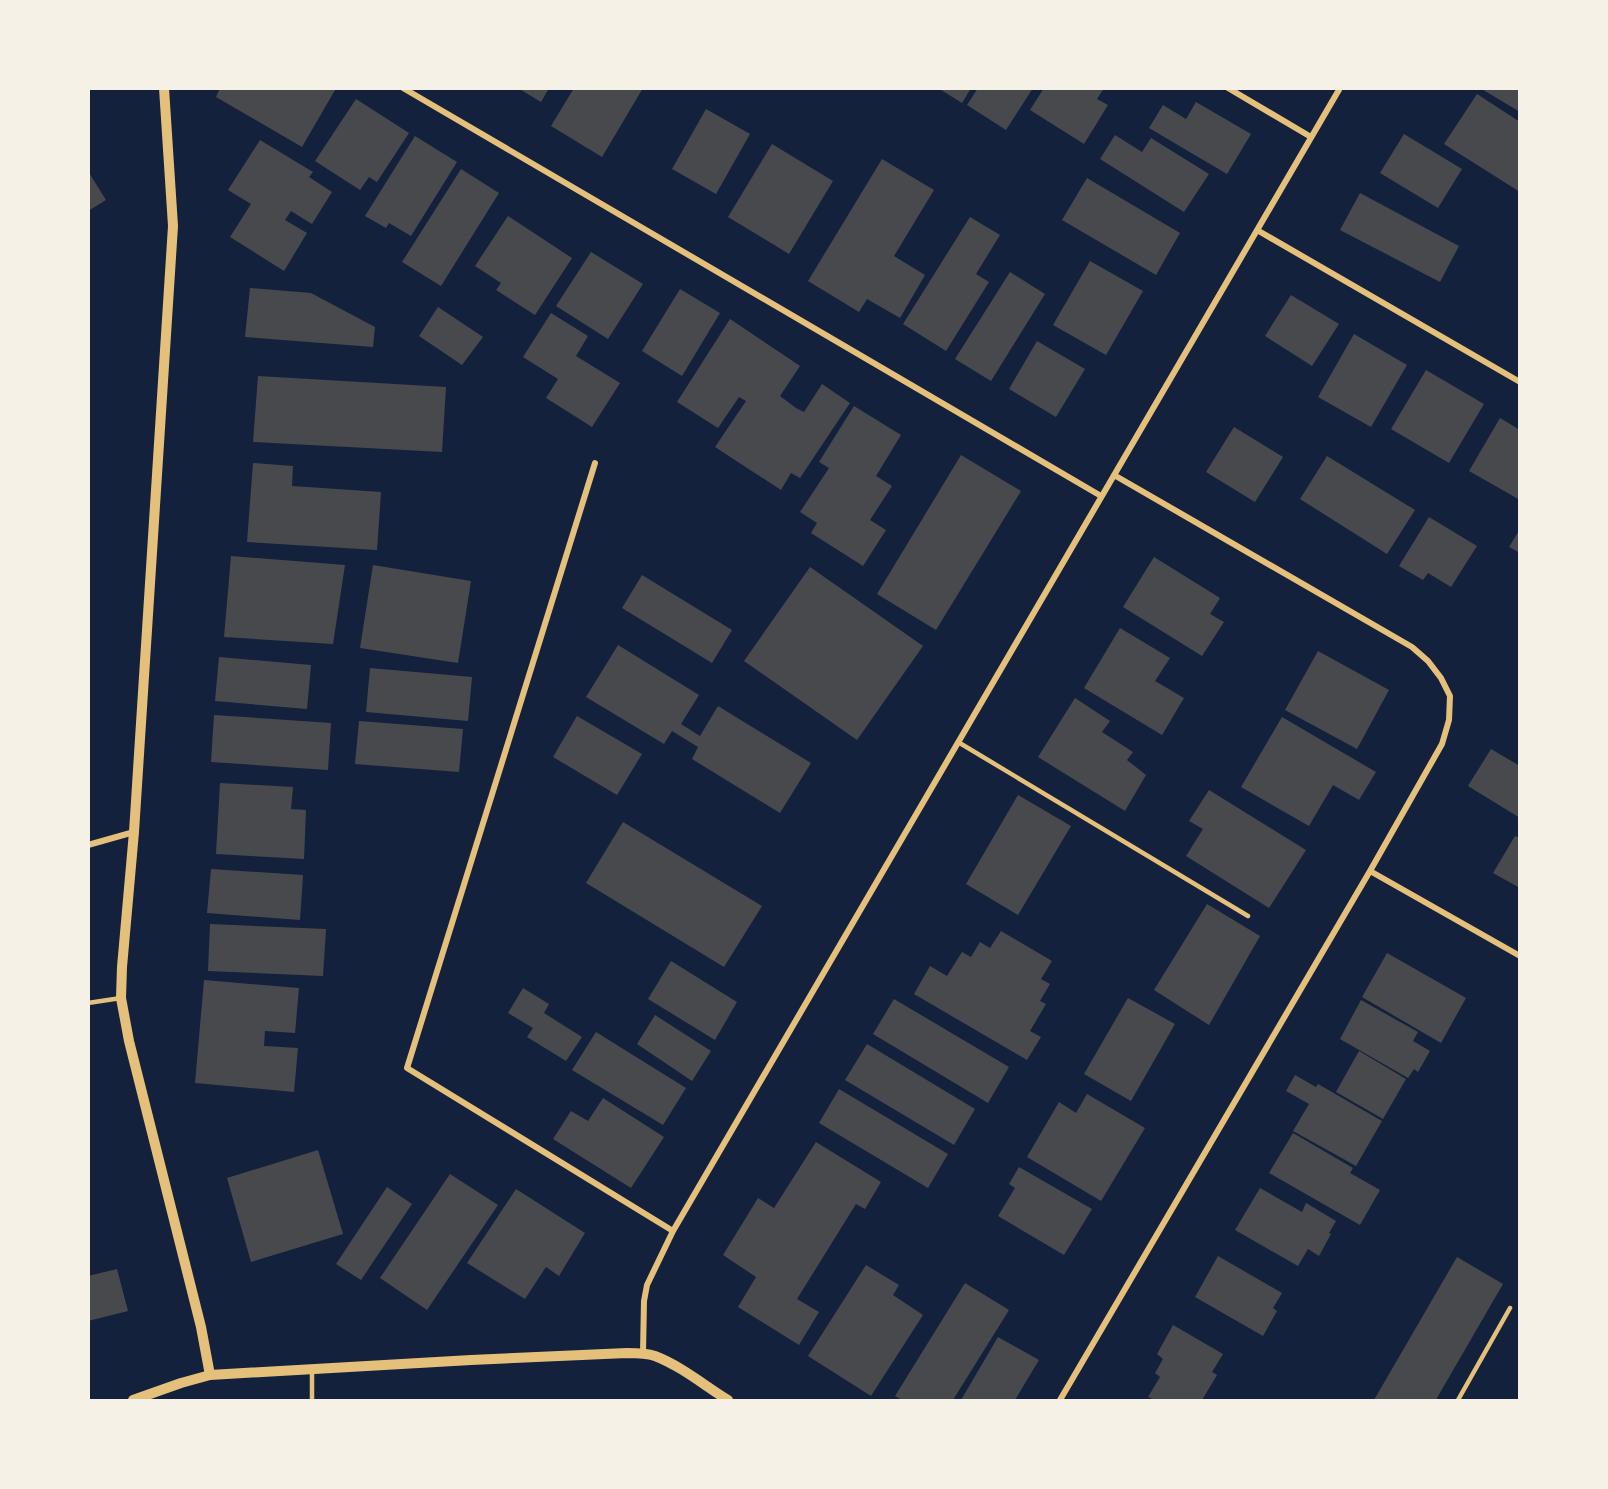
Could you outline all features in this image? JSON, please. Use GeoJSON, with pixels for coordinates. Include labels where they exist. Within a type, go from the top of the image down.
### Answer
{"type":"FeatureCollection","features":[{"type":"Feature","properties":{"kind":"street"},"geometry":{"type":"LineString","coordinates":[[164,88],[173,226],[135,832],[121,998],[129,1041],[201,1327],[210,1375]]}},
{"type":"Feature","properties":{"kind":"street"},"geometry":{"type":"LineString","coordinates":[[403,88],[1101,496]]}},
{"type":"Feature","properties":{"kind":"street"},"geometry":{"type":"LineString","coordinates":[[1228,88],[1311,136]]}},
{"type":"Feature","properties":{"kind":"street"},"geometry":{"type":"LineString","coordinates":[[643,1353],[644,1301],[647,1285],[673,1231],[1340,88]]}},
{"type":"Feature","properties":{"kind":"street"},"geometry":{"type":"LineString","coordinates":[[1257,230],[1520,382]]}},
{"type":"Feature","properties":{"kind":"street"},"geometry":{"type":"LineString","coordinates":[[595,463],[407,1068],[673,1231]]}},
{"type":"Feature","properties":{"kind":"street"},"geometry":{"type":"LineString","coordinates":[[1060,1401],[1370,871],[1442,744],[1449,720],[1450,696],[1441,678],[1428,661],[1412,647],[1114,475]]}},
{"type":"Feature","properties":{"kind":"street"},"geometry":{"type":"LineString","coordinates":[[88,845],[135,832]]}},
{"type":"Feature","properties":{"kind":"street"},"geometry":{"type":"LineString","coordinates":[[1370,871],[1520,956]]}},
{"type":"Feature","properties":{"kind":"street"},"geometry":{"type":"LineString","coordinates":[[133,1401],[210,1375],[312,1368],[643,1353],[668,1363],[728,1401]]}},
{"type":"Feature","properties":{"kind":"lane"},"geometry":{"type":"LineString","coordinates":[[958,742],[1248,916]]}},
{"type":"Feature","properties":{"kind":"lane"},"geometry":{"type":"LineString","coordinates":[[88,1004],[121,998]]}},
{"type":"Feature","properties":{"kind":"lane"},"geometry":{"type":"LineString","coordinates":[[1458,1401],[1510,1308]]}},
{"type":"Feature","properties":{"kind":"lane"},"geometry":{"type":"LineString","coordinates":[[312,1368],[312,1401]]}},
{"type":"Feature","properties":{"kind":"building"},"geometry":{"type":"Polygon","coordinates":[[[220,88],[333,88],[335,90],[302,147],[216,97],[220,88]]]}},
{"type":"Feature","properties":{"kind":"building"},"geometry":{"type":"Polygon","coordinates":[[[518,88],[549,88],[541,102],[518,88]]]}},
{"type":"Feature","properties":{"kind":"building"},"geometry":{"type":"Polygon","coordinates":[[[574,88],[643,88],[602,157],[551,126],[574,88]]]}},
{"type":"Feature","properties":{"kind":"building"},"geometry":{"type":"Polygon","coordinates":[[[938,88],[971,88],[962,103],[938,88]]]}},
{"type":"Feature","properties":{"kind":"building"},"geometry":{"type":"Polygon","coordinates":[[[978,88],[1033,88],[1006,130],[967,105],[978,88]]]}},
{"type":"Feature","properties":{"kind":"building"},"geometry":{"type":"Polygon","coordinates":[[[1044,88],[1104,88],[1097,99],[1108,105],[1084,144],[1030,110],[1044,88]]]}},
{"type":"Feature","properties":{"kind":"building"},"geometry":{"type":"Polygon","coordinates":[[[1480,88],[1520,88],[1520,112],[1480,88]]]}},
{"type":"Feature","properties":{"kind":"building"},"geometry":{"type":"Polygon","coordinates":[[[1477,94],[1520,122],[1520,192],[1444,144],[1477,94]]]}},
{"type":"Feature","properties":{"kind":"building"},"geometry":{"type":"Polygon","coordinates":[[[356,99],[409,133],[377,182],[369,177],[360,190],[315,161],[356,99]]]}},
{"type":"Feature","properties":{"kind":"building"},"geometry":{"type":"Polygon","coordinates":[[[1196,102],[1251,134],[1227,174],[1149,128],[1163,105],[1186,119],[1196,102]]]}},
{"type":"Feature","properties":{"kind":"building"},"geometry":{"type":"Polygon","coordinates":[[[706,109],[750,134],[716,194],[672,169],[706,109]]]}},
{"type":"Feature","properties":{"kind":"building"},"geometry":{"type":"Polygon","coordinates":[[[1404,134],[1462,169],[1438,208],[1380,173],[1404,134]]]}},
{"type":"Feature","properties":{"kind":"building"},"geometry":{"type":"Polygon","coordinates":[[[1115,135],[1142,152],[1151,138],[1209,174],[1184,212],[1100,159],[1115,135]]]}},
{"type":"Feature","properties":{"kind":"building"},"geometry":{"type":"Polygon","coordinates":[[[415,136],[457,162],[411,236],[389,223],[386,228],[365,216],[415,136]]]}},
{"type":"Feature","properties":{"kind":"building"},"geometry":{"type":"Polygon","coordinates":[[[260,140],[313,172],[309,177],[332,192],[312,224],[291,211],[285,220],[307,233],[284,271],[230,237],[251,204],[228,190],[260,140]]]}},
{"type":"Feature","properties":{"kind":"building"},"geometry":{"type":"Polygon","coordinates":[[[772,144],[833,181],[789,254],[728,217],[772,144]]]}},
{"type":"Feature","properties":{"kind":"building"},"geometry":{"type":"Polygon","coordinates":[[[882,159],[934,190],[894,256],[925,275],[900,318],[867,299],[859,312],[808,281],[882,159]]]}},
{"type":"Feature","properties":{"kind":"building"},"geometry":{"type":"Polygon","coordinates":[[[461,169],[499,193],[441,286],[402,262],[461,169]]]}},
{"type":"Feature","properties":{"kind":"building"},"geometry":{"type":"Polygon","coordinates":[[[88,171],[106,200],[88,211],[88,171]]]}},
{"type":"Feature","properties":{"kind":"building"},"geometry":{"type":"Polygon","coordinates":[[[1087,178],[1180,233],[1156,275],[1062,220],[1087,178]]]}},
{"type":"Feature","properties":{"kind":"building"},"geometry":{"type":"Polygon","coordinates":[[[1360,193],[1459,246],[1440,282],[1340,230],[1360,193]]]}},
{"type":"Feature","properties":{"kind":"building"},"geometry":{"type":"Polygon","coordinates":[[[508,216],[572,258],[535,315],[496,290],[501,283],[475,266],[508,216]]]}},
{"type":"Feature","properties":{"kind":"building"},"geometry":{"type":"Polygon","coordinates":[[[970,217],[1000,235],[976,274],[989,282],[946,351],[903,324],[970,217]]]}},
{"type":"Feature","properties":{"kind":"building"},"geometry":{"type":"Polygon","coordinates":[[[591,252],[643,284],[608,339],[556,306],[591,252]]]}},
{"type":"Feature","properties":{"kind":"building"},"geometry":{"type":"Polygon","coordinates":[[[1090,261],[1143,291],[1106,355],[1053,325],[1090,261]]]}},
{"type":"Feature","properties":{"kind":"building"},"geometry":{"type":"Polygon","coordinates":[[[1010,272],[1045,294],[991,381],[955,359],[1010,272]]]}},
{"type":"Feature","properties":{"kind":"building"},"geometry":{"type":"Polygon","coordinates":[[[250,288],[311,293],[375,327],[373,347],[245,337],[250,288]]]}},
{"type":"Feature","properties":{"kind":"building"},"geometry":{"type":"Polygon","coordinates":[[[680,289],[720,313],[682,376],[642,351],[680,289]]]}},
{"type":"Feature","properties":{"kind":"building"},"geometry":{"type":"Polygon","coordinates":[[[1291,295],[1339,324],[1312,366],[1265,336],[1291,295]]]}},
{"type":"Feature","properties":{"kind":"building"},"geometry":{"type":"Polygon","coordinates":[[[438,307],[483,337],[462,365],[419,336],[438,307]]]}},
{"type":"Feature","properties":{"kind":"building"},"geometry":{"type":"Polygon","coordinates":[[[551,313],[588,336],[576,356],[620,383],[592,427],[546,398],[558,379],[523,357],[551,313]]]}},
{"type":"Feature","properties":{"kind":"building"},"geometry":{"type":"Polygon","coordinates":[[[730,319],[800,366],[780,396],[796,408],[804,412],[822,384],[850,403],[800,478],[791,473],[781,490],[715,447],[746,401],[739,397],[718,428],[677,402],[730,319]]]}},
{"type":"Feature","properties":{"kind":"building"},"geometry":{"type":"Polygon","coordinates":[[[1354,334],[1407,365],[1371,427],[1318,397],[1354,334]]]}},
{"type":"Feature","properties":{"kind":"building"},"geometry":{"type":"Polygon","coordinates":[[[1037,341],[1085,369],[1056,417],[1009,389],[1037,341]]]}},
{"type":"Feature","properties":{"kind":"building"},"geometry":{"type":"Polygon","coordinates":[[[1426,370],[1484,404],[1449,463],[1391,429],[1426,370]]]}},
{"type":"Feature","properties":{"kind":"building"},"geometry":{"type":"Polygon","coordinates":[[[258,376],[446,387],[442,452],[253,442],[258,376]]]}},
{"type":"Feature","properties":{"kind":"building"},"geometry":{"type":"Polygon","coordinates":[[[854,406],[901,435],[876,476],[892,486],[870,520],[886,530],[863,566],[811,533],[817,523],[800,512],[829,468],[819,462],[854,406]]]}},
{"type":"Feature","properties":{"kind":"building"},"geometry":{"type":"Polygon","coordinates":[[[1500,418],[1520,430],[1520,500],[1469,471],[1500,418]]]}},
{"type":"Feature","properties":{"kind":"building"},"geometry":{"type":"Polygon","coordinates":[[[1234,427],[1283,457],[1255,502],[1206,472],[1234,427]]]}},
{"type":"Feature","properties":{"kind":"building"},"geometry":{"type":"Polygon","coordinates":[[[961,455],[1021,491],[936,630],[877,594],[961,455]]]}},
{"type":"Feature","properties":{"kind":"building"},"geometry":{"type":"Polygon","coordinates":[[[1327,456],[1415,510],[1387,554],[1300,499],[1327,456]]]}},
{"type":"Feature","properties":{"kind":"building"},"geometry":{"type":"Polygon","coordinates":[[[253,463],[293,466],[292,486],[381,492],[377,550],[247,542],[253,463]]]}},
{"type":"Feature","properties":{"kind":"building"},"geometry":{"type":"Polygon","coordinates":[[[1429,517],[1477,546],[1451,587],[1428,573],[1423,580],[1399,566],[1429,517]]]}},
{"type":"Feature","properties":{"kind":"building"},"geometry":{"type":"Polygon","coordinates":[[[1520,529],[1520,553],[1509,547],[1520,529]]]}},
{"type":"Feature","properties":{"kind":"building"},"geometry":{"type":"Polygon","coordinates":[[[231,556],[345,565],[333,644],[224,637],[231,556]]]}},
{"type":"Feature","properties":{"kind":"building"},"geometry":{"type":"Polygon","coordinates":[[[1154,557],[1220,598],[1210,614],[1224,622],[1202,656],[1123,607],[1154,557]]]}},
{"type":"Feature","properties":{"kind":"building"},"geometry":{"type":"Polygon","coordinates":[[[373,565],[471,581],[458,663],[360,648],[373,565]]]}},
{"type":"Feature","properties":{"kind":"building"},"geometry":{"type":"Polygon","coordinates":[[[810,567],[923,646],[857,740],[744,661],[810,567]]]}},
{"type":"Feature","properties":{"kind":"building"},"geometry":{"type":"Polygon","coordinates":[[[642,575],[732,630],[712,663],[622,608],[642,575]]]}},
{"type":"Feature","properties":{"kind":"building"},"geometry":{"type":"Polygon","coordinates":[[[1120,628],[1170,658],[1155,681],[1184,698],[1162,735],[1084,688],[1120,628]]]}},
{"type":"Feature","properties":{"kind":"building"},"geometry":{"type":"Polygon","coordinates":[[[618,645],[699,695],[681,724],[700,736],[718,706],[811,763],[780,813],[692,759],[698,747],[672,731],[664,744],[586,697],[618,645]]]}},
{"type":"Feature","properties":{"kind":"building"},"geometry":{"type":"Polygon","coordinates":[[[1318,651],[1389,690],[1357,749],[1285,710],[1318,651]]]}},
{"type":"Feature","properties":{"kind":"building"},"geometry":{"type":"Polygon","coordinates":[[[219,657],[311,665],[307,709],[215,701],[219,657]]]}},
{"type":"Feature","properties":{"kind":"building"},"geometry":{"type":"Polygon","coordinates":[[[370,668],[472,677],[468,721],[366,712],[370,668]]]}},
{"type":"Feature","properties":{"kind":"building"},"geometry":{"type":"Polygon","coordinates":[[[1075,698],[1110,721],[1102,732],[1133,752],[1127,760],[1146,775],[1125,811],[1038,757],[1075,698]]]}},
{"type":"Feature","properties":{"kind":"building"},"geometry":{"type":"Polygon","coordinates":[[[214,715],[331,723],[328,770],[211,762],[214,715]]]}},
{"type":"Feature","properties":{"kind":"building"},"geometry":{"type":"Polygon","coordinates":[[[577,716],[642,754],[617,795],[553,757],[577,716]]]}},
{"type":"Feature","properties":{"kind":"building"},"geometry":{"type":"Polygon","coordinates":[[[1282,717],[1376,772],[1359,800],[1333,785],[1309,826],[1241,787],[1282,717]]]}},
{"type":"Feature","properties":{"kind":"building"},"geometry":{"type":"Polygon","coordinates":[[[359,721],[463,729],[459,772],[355,764],[359,721]]]}},
{"type":"Feature","properties":{"kind":"building"},"geometry":{"type":"Polygon","coordinates":[[[1491,749],[1520,766],[1520,818],[1468,786],[1491,749]]]}},
{"type":"Feature","properties":{"kind":"building"},"geometry":{"type":"Polygon","coordinates":[[[220,783],[293,787],[291,809],[306,810],[304,859],[216,854],[220,783]]]}},
{"type":"Feature","properties":{"kind":"building"},"geometry":{"type":"Polygon","coordinates":[[[1209,790],[1306,850],[1269,908],[1186,856],[1203,829],[1189,821],[1209,790]]]}},
{"type":"Feature","properties":{"kind":"building"},"geometry":{"type":"Polygon","coordinates":[[[1018,795],[1071,826],[1018,915],[966,884],[1018,795]]]}},
{"type":"Feature","properties":{"kind":"building"},"geometry":{"type":"Polygon","coordinates":[[[623,822],[762,906],[724,967],[586,883],[623,822]]]}},
{"type":"Feature","properties":{"kind":"building"},"geometry":{"type":"Polygon","coordinates":[[[1515,836],[1520,838],[1520,888],[1493,873],[1515,836]]]}},
{"type":"Feature","properties":{"kind":"building"},"geometry":{"type":"Polygon","coordinates":[[[211,869],[303,875],[300,920],[207,913],[211,869]]]}},
{"type":"Feature","properties":{"kind":"building"},"geometry":{"type":"Polygon","coordinates":[[[1207,904],[1260,936],[1209,1025],[1154,990],[1207,904]]]}},
{"type":"Feature","properties":{"kind":"building"},"geometry":{"type":"Polygon","coordinates":[[[210,924],[326,929],[323,976],[208,971],[210,924]]]}},
{"type":"Feature","properties":{"kind":"building"},"geometry":{"type":"Polygon","coordinates":[[[1001,931],[1052,961],[1041,979],[1050,984],[1040,1001],[1046,1004],[1030,1031],[1041,1037],[1027,1060],[914,994],[930,966],[947,976],[962,952],[971,957],[980,942],[990,948],[1001,931]]]}},
{"type":"Feature","properties":{"kind":"building"},"geometry":{"type":"Polygon","coordinates":[[[1387,953],[1466,998],[1441,1043],[1362,997],[1387,953]]]}},
{"type":"Feature","properties":{"kind":"building"},"geometry":{"type":"Polygon","coordinates":[[[671,961],[737,1002],[715,1040],[648,999],[671,961]]]}},
{"type":"Feature","properties":{"kind":"building"},"geometry":{"type":"Polygon","coordinates":[[[204,980],[299,988],[295,1033],[265,1031],[264,1046],[298,1048],[294,1092],[195,1083],[204,980]]]}},
{"type":"Feature","properties":{"kind":"building"},"geometry":{"type":"Polygon","coordinates":[[[523,988],[549,1004],[544,1013],[582,1037],[566,1061],[527,1037],[533,1028],[508,1013],[523,988]]]}},
{"type":"Feature","properties":{"kind":"building"},"geometry":{"type":"Polygon","coordinates":[[[1128,998],[1175,1024],[1131,1101],[1084,1074],[1128,998]]]}},
{"type":"Feature","properties":{"kind":"building"},"geometry":{"type":"Polygon","coordinates":[[[894,999],[1009,1067],[988,1103],[873,1034],[894,999]]]}},
{"type":"Feature","properties":{"kind":"building"},"geometry":{"type":"Polygon","coordinates":[[[1361,1000],[1418,1032],[1413,1041],[1430,1051],[1418,1072],[1414,1069],[1408,1078],[1340,1039],[1361,1000]]]}},
{"type":"Feature","properties":{"kind":"building"},"geometry":{"type":"Polygon","coordinates":[[[655,1015],[711,1051],[692,1081],[637,1044],[655,1015]]]}},
{"type":"Feature","properties":{"kind":"building"},"geometry":{"type":"Polygon","coordinates":[[[596,1032],[686,1088],[663,1125],[572,1070],[596,1032]]]}},
{"type":"Feature","properties":{"kind":"building"},"geometry":{"type":"Polygon","coordinates":[[[867,1044],[975,1109],[954,1145],[845,1080],[867,1044]]]}},
{"type":"Feature","properties":{"kind":"building"},"geometry":{"type":"Polygon","coordinates":[[[1359,1051],[1406,1079],[1383,1119],[1336,1092],[1359,1051]]]}},
{"type":"Feature","properties":{"kind":"building"},"geometry":{"type":"Polygon","coordinates":[[[1295,1075],[1316,1087],[1318,1084],[1382,1121],[1356,1166],[1293,1131],[1309,1104],[1286,1091],[1295,1075]]]}},
{"type":"Feature","properties":{"kind":"building"},"geometry":{"type":"Polygon","coordinates":[[[839,1089],[948,1154],[928,1188],[819,1123],[839,1089]]]}},
{"type":"Feature","properties":{"kind":"building"},"geometry":{"type":"Polygon","coordinates":[[[1087,1094],[1145,1128],[1101,1201],[1027,1157],[1059,1102],[1076,1113],[1087,1094]]]}},
{"type":"Feature","properties":{"kind":"building"},"geometry":{"type":"Polygon","coordinates":[[[603,1098],[664,1137],[631,1188],[553,1139],[571,1111],[588,1121],[603,1098]]]}},
{"type":"Feature","properties":{"kind":"building"},"geometry":{"type":"Polygon","coordinates":[[[1293,1133],[1353,1168],[1350,1173],[1380,1190],[1360,1225],[1269,1173],[1293,1133]]]}},
{"type":"Feature","properties":{"kind":"building"},"geometry":{"type":"Polygon","coordinates":[[[816,1142],[881,1182],[865,1209],[856,1204],[797,1299],[819,1312],[799,1345],[738,1307],[756,1277],[723,1255],[758,1198],[774,1208],[816,1142]]]}},
{"type":"Feature","properties":{"kind":"building"},"geometry":{"type":"Polygon","coordinates":[[[318,1150],[343,1234],[251,1262],[227,1178],[318,1150]]]}},
{"type":"Feature","properties":{"kind":"building"},"geometry":{"type":"Polygon","coordinates":[[[1019,1167],[1092,1209],[1064,1255],[998,1216],[1015,1188],[1009,1184],[1019,1167]]]}},
{"type":"Feature","properties":{"kind":"building"},"geometry":{"type":"Polygon","coordinates":[[[450,1174],[498,1205],[427,1310],[380,1278],[450,1174]]]}},
{"type":"Feature","properties":{"kind":"building"},"geometry":{"type":"Polygon","coordinates":[[[387,1187],[412,1204],[361,1280],[336,1264],[387,1187]]]}},
{"type":"Feature","properties":{"kind":"building"},"geometry":{"type":"Polygon","coordinates":[[[1260,1188],[1302,1212],[1306,1203],[1336,1221],[1319,1256],[1308,1249],[1298,1266],[1235,1230],[1260,1188]]]}},
{"type":"Feature","properties":{"kind":"building"},"geometry":{"type":"Polygon","coordinates":[[[516,1189],[585,1233],[559,1276],[546,1267],[525,1299],[467,1263],[516,1189]]]}},
{"type":"Feature","properties":{"kind":"building"},"geometry":{"type":"Polygon","coordinates":[[[1218,1256],[1282,1293],[1273,1308],[1277,1311],[1263,1336],[1195,1297],[1218,1256]]]}},
{"type":"Feature","properties":{"kind":"building"},"geometry":{"type":"Polygon","coordinates":[[[1457,1257],[1503,1284],[1436,1400],[1374,1400],[1457,1257]]]}},
{"type":"Feature","properties":{"kind":"building"},"geometry":{"type":"Polygon","coordinates":[[[866,1265],[899,1285],[893,1295],[923,1315],[871,1396],[808,1356],[866,1265]]]}},
{"type":"Feature","properties":{"kind":"building"},"geometry":{"type":"Polygon","coordinates":[[[117,1269],[128,1311],[88,1321],[88,1276],[117,1269]]]}},
{"type":"Feature","properties":{"kind":"building"},"geometry":{"type":"Polygon","coordinates":[[[965,1283],[1009,1310],[953,1400],[902,1400],[895,1396],[965,1283]]]}},
{"type":"Feature","properties":{"kind":"building"},"geometry":{"type":"Polygon","coordinates":[[[1173,1325],[1223,1354],[1212,1372],[1217,1375],[1202,1400],[1155,1400],[1148,1397],[1160,1377],[1155,1373],[1163,1359],[1157,1354],[1173,1325]]]}},
{"type":"Feature","properties":{"kind":"building"},"geometry":{"type":"Polygon","coordinates":[[[998,1337],[1039,1360],[1015,1400],[961,1400],[998,1337]]]}}]}
